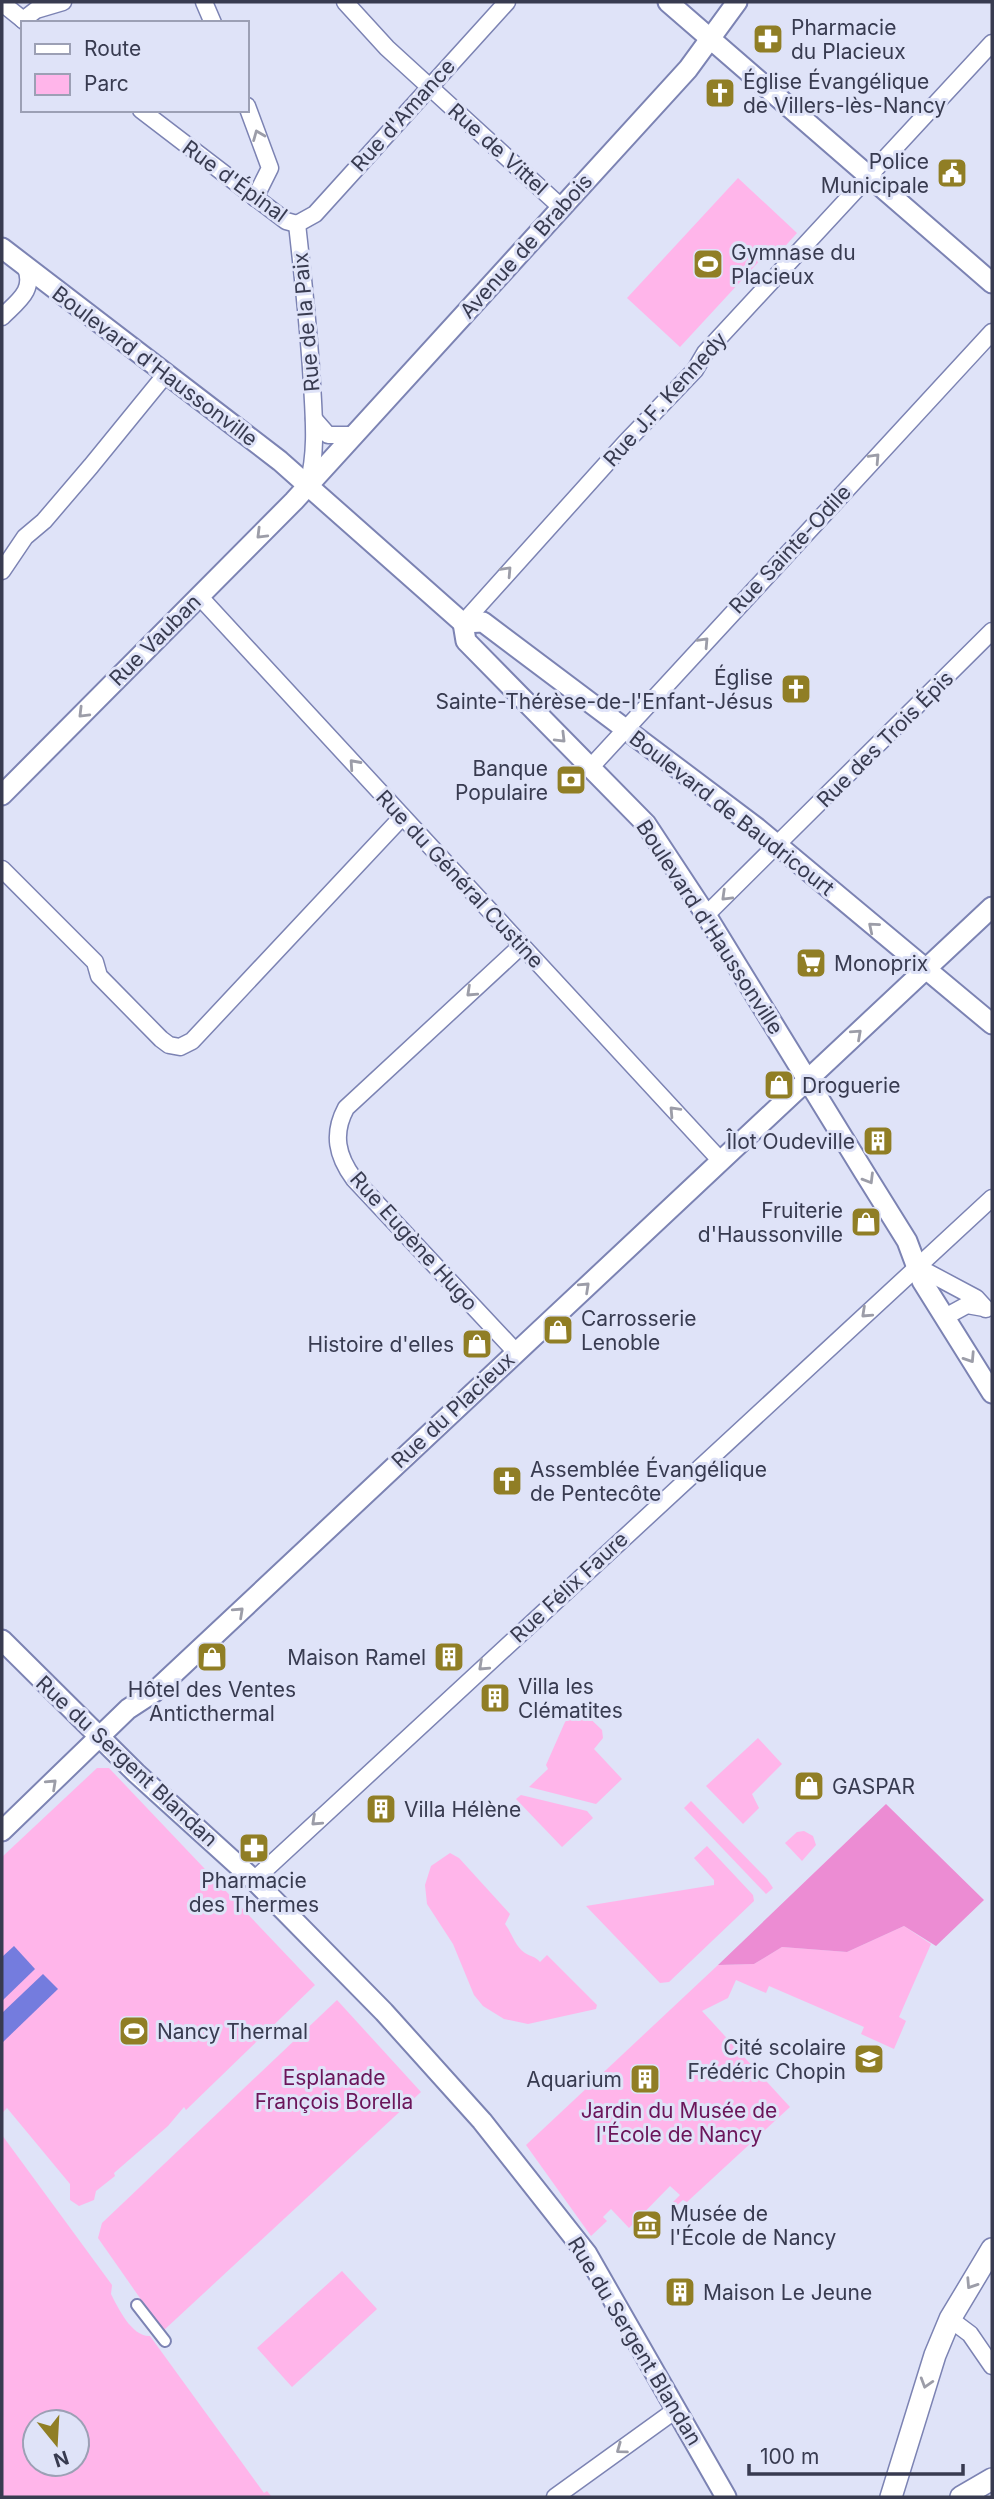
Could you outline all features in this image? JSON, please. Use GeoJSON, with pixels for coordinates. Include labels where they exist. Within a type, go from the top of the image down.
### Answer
{"type":"FeatureCollection","features":[{"type":"Feature","properties":{"kind":"main road"},"geometry":{"type":"LineString","coordinates":[[892,2496],[935,2355],[950,2319],[992,2249]]}},
{"type":"Feature","properties":{"kind":"main road"},"geometry":{"type":"LineString","coordinates":[[961,2497],[992,2479]]}},
{"type":"Feature","properties":{"kind":"street"},"geometry":{"type":"LineString","coordinates":[[2,3],[25,21],[36,10],[63,2]]}},
{"type":"Feature","properties":{"kind":"street"},"geometry":{"type":"LineString","coordinates":[[204,2],[212,21]]}},
{"type":"Feature","properties":{"kind":"street","name":"Rue de Vittel"},"geometry":{"type":"LineString","coordinates":[[345,2],[373,34],[561,207]]}},
{"type":"Feature","properties":{"kind":"street","name":"Rue d'Amance"},"geometry":{"type":"LineString","coordinates":[[297,224],[315,214],[507,2]]}},
{"type":"Feature","properties":{"kind":"street"},"geometry":{"type":"LineString","coordinates":[[668,2],[992,283]]}},
{"type":"Feature","properties":{"kind":"street","name":"Avenue de Brabois"},"geometry":{"type":"LineString","coordinates":[[308,485],[713,39],[737,2]]}},
{"type":"Feature","properties":{"kind":"street","name":"Rue J.F. Kennedy"},"geometry":{"type":"LineString","coordinates":[[463,623],[634,433],[695,370],[705,353],[794,260],[992,43]]}},
{"type":"Feature","properties":{"kind":"street"},"geometry":{"type":"LineString","coordinates":[[248,109],[270,168],[255,198]]}},
{"type":"Feature","properties":{"kind":"street","name":"Rue d'Épinal"},"geometry":{"type":"LineString","coordinates":[[144,112],[286,221],[297,224]]}},
{"type":"Feature","properties":{"kind":"street","name":"Rue de la Paix"},"geometry":{"type":"LineString","coordinates":[[297,224],[309,325],[314,419],[315,459],[308,485]]}},
{"type":"Feature","properties":{"kind":"street","name":"Boulevard d'Haussonville"},"geometry":{"type":"LineString","coordinates":[[2,248],[308,485],[463,623],[466,640],[640,816],[706,915],[907,1241],[916,1266],[992,1393]]}},
{"type":"Feature","properties":{"kind":"street"},"geometry":{"type":"LineString","coordinates":[[25,266],[30,284],[25,295]]}},
{"type":"Feature","properties":{"kind":"street"},"geometry":{"type":"LineString","coordinates":[[2,317],[25,295],[35,290],[54,289]]}},
{"type":"Feature","properties":{"kind":"street","name":"Rue Sainte-Odile"},"geometry":{"type":"LineString","coordinates":[[590,768],[624,728],[992,332]]}},
{"type":"Feature","properties":{"kind":"street"},"geometry":{"type":"LineString","coordinates":[[2,571],[25,537],[68,494],[166,374]]}},
{"type":"Feature","properties":{"kind":"street","name":"Rue de la Paix"},"geometry":{"type":"LineString","coordinates":[[314,419],[328,435],[353,435]]}},
{"type":"Feature","properties":{"kind":"street","name":"Rue Vauban"},"geometry":{"type":"LineString","coordinates":[[5,785],[199,596],[308,485]]}},
{"type":"Feature","properties":{"kind":"street","name":"Rue du Général Custine"},"geometry":{"type":"LineString","coordinates":[[199,596],[721,1161]]}},
{"type":"Feature","properties":{"kind":"street","name":"Boulevard de Baudricourt"},"geometry":{"type":"LineString","coordinates":[[463,623],[482,622],[661,753],[778,846],[992,1024]]}},
{"type":"Feature","properties":{"kind":"street","name":"Rue des Trois Épis"},"geometry":{"type":"LineString","coordinates":[[706,915],[992,631]]}},
{"type":"Feature","properties":{"kind":"street"},"geometry":{"type":"LineString","coordinates":[[2,869],[95,962],[99,976],[152,1030],[169,1045],[180,1048],[202,1030],[402,817]]}},
{"type":"Feature","properties":{"kind":"street","name":"Rue du Placieux"},"geometry":{"type":"LineString","coordinates":[[2,1831],[128,1709],[154,1692],[992,907]]}},
{"type":"Feature","properties":{"kind":"street","name":"Rue Eugène Hugo"},"geometry":{"type":"LineString","coordinates":[[515,1352],[354,1179],[342,1160],[338,1143],[340,1119],[346,1108],[521,946]]}},
{"type":"Feature","properties":{"kind":"street","name":"Rue Félix Faure"},"geometry":{"type":"LineString","coordinates":[[254,1880],[992,1198]]}},
{"type":"Feature","properties":{"kind":"street"},"geometry":{"type":"LineString","coordinates":[[916,1266],[976,1298],[989,1311]]}},
{"type":"Feature","properties":{"kind":"street"},"geometry":{"type":"LineString","coordinates":[[945,1317],[967,1305],[989,1311]]}},
{"type":"Feature","properties":{"kind":"street","name":"Rue du Sergent Blandan"},"geometry":{"type":"LineString","coordinates":[[2,1640],[99,1738],[254,1880],[393,2021],[538,2188],[587,2254],[726,2497]]}},
{"type":"Feature","properties":{"kind":"street"},"geometry":{"type":"LineString","coordinates":[[137,2305],[166,2341]]}},
{"type":"Feature","properties":{"kind":"street"},"geometry":{"type":"LineString","coordinates":[[950,2319],[970,2334],[992,2366]]}},
{"type":"Feature","properties":{"kind":"street"},"geometry":{"type":"LineString","coordinates":[[555,2497],[677,2409]]}},
{"type":"Feature","properties":{"kind":"green space","name":"Gymnase du Placieux"},"geometry":{"type":"Polygon","coordinates":[[[738,178],[797,233],[771,262],[764,256],[680,347],[627,298],[738,178]]]}},
{"type":"Feature","properties":{"kind":"green space"},"geometry":{"type":"Polygon","coordinates":[[[578,1707],[602,1730],[603,1738],[594,1749],[622,1779],[596,1804],[529,1787],[548,1769],[546,1765],[565,1722],[578,1707]]]}},
{"type":"Feature","properties":{"kind":"green space"},"geometry":{"type":"Polygon","coordinates":[[[758,1738],[782,1764],[752,1794],[759,1808],[743,1824],[706,1786],[758,1738]]]}},
{"type":"Feature","properties":{"kind":"green space","name":"Nancy Thermal"},"geometry":{"type":"Polygon","coordinates":[[[97,1768],[109,1768],[315,1985],[186,2110],[184,2107],[168,2126],[114,2173],[115,2176],[96,2191],[94,2200],[79,2206],[70,2200],[70,2184],[7,2108],[2,2113],[2,1857],[97,1768]]]}},
{"type":"Feature","properties":{"kind":"green space"},"geometry":{"type":"Polygon","coordinates":[[[521,1795],[587,1811],[593,1818],[562,1847],[516,1799],[521,1795]]]}},
{"type":"Feature","properties":{"kind":"green space"},"geometry":{"type":"Polygon","coordinates":[[[691,1801],[773,1888],[766,1894],[684,1808],[691,1801]]]}},
{"type":"Feature","properties":{"kind":"green space"},"geometry":{"type":"Polygon","coordinates":[[[804,1831],[813,1836],[816,1845],[802,1861],[785,1843],[797,1832],[804,1831]]]}},
{"type":"Feature","properties":{"kind":"green space"},"geometry":{"type":"Polygon","coordinates":[[[707,1846],[753,1895],[754,1901],[669,1982],[660,1983],[586,1906],[714,1885],[714,1880],[694,1858],[707,1846]]]}},
{"type":"Feature","properties":{"kind":"green space"},"geometry":{"type":"Polygon","coordinates":[[[450,1853],[459,1858],[510,1914],[505,1924],[521,1950],[540,1962],[547,1955],[597,2005],[596,2009],[528,2024],[504,2019],[483,2006],[474,1995],[453,1944],[427,1904],[425,1885],[431,1866],[450,1853]]]}},
{"type":"Feature","properties":{"kind":"green space","name":"Jardin du Musée de l'École de Nancy"},"geometry":{"type":"Polygon","coordinates":[[[904,1926],[931,1944],[899,2017],[906,2021],[894,2049],[861,2034],[864,2027],[769,1986],[766,1993],[736,1980],[728,1998],[702,2011],[790,2107],[687,2202],[683,2200],[677,2205],[673,2202],[680,2195],[670,2186],[629,2228],[611,2209],[603,2217],[607,2221],[591,2236],[526,2145],[718,1965],[754,1964],[782,1947],[847,1952],[904,1926]]]}},
{"type":"Feature","properties":{"kind":"green space","name":"Esplanade François Borella"},"geometry":{"type":"Polygon","coordinates":[[[337,2000],[421,2092],[163,2331],[98,2238],[102,2223],[337,2000]]]}},
{"type":"Feature","properties":{"kind":"green space"},"geometry":{"type":"Polygon","coordinates":[[[2,2135],[112,2285],[111,2294],[126,2321],[137,2332],[150,2336],[264,2493],[267,2491],[272,2497],[2,2497],[2,2135]]]}},
{"type":"Feature","properties":{"kind":"green space"},"geometry":{"type":"Polygon","coordinates":[[[342,2271],[377,2309],[292,2387],[257,2348],[342,2271]]]}},
{"type":"Feature","properties":{"kind":"shaded area"},"geometry":{"type":"Polygon","coordinates":[[[886,1804],[984,1900],[936,1946],[904,1926],[847,1952],[782,1947],[754,1964],[718,1965],[886,1804]]]}},
{"type":"Feature","properties":{"kind":"water"},"geometry":{"type":"Polygon","coordinates":[[[14,1946],[35,1969],[2,2001],[2,1957],[14,1946]]]}},
{"type":"Feature","properties":{"kind":"water"},"geometry":{"type":"Polygon","coordinates":[[[43,1974],[58,1989],[2,2043],[2,2013],[43,1974]]]}},
{"type":"Feature","properties":{"kind":"place","name":"Pharmacie du Placieux"},"geometry":{"type":"Point","coordinates":[768,39]}},
{"type":"Feature","properties":{"kind":"place","name":"Église Évangélique de Villers-lès-Nancy"},"geometry":{"type":"Point","coordinates":[720,93]}},
{"type":"Feature","properties":{"kind":"place","name":"Police Municipale"},"geometry":{"type":"Point","coordinates":[952,173]}},
{"type":"Feature","properties":{"kind":"place","name":"Gymnase du Placieux"},"geometry":{"type":"Point","coordinates":[708,264]}},
{"type":"Feature","properties":{"kind":"place","name":"Église Sainte-Thérèse-de-l'Enfant-Jésus"},"geometry":{"type":"Point","coordinates":[796,689]}},
{"type":"Feature","properties":{"kind":"place","name":"Banque Populaire"},"geometry":{"type":"Point","coordinates":[571,780]}},
{"type":"Feature","properties":{"kind":"place","name":"Monoprix"},"geometry":{"type":"Point","coordinates":[811,963]}},
{"type":"Feature","properties":{"kind":"place","name":"Droguerie"},"geometry":{"type":"Point","coordinates":[779,1085]}},
{"type":"Feature","properties":{"kind":"place","name":"Îlot Oudeville"},"geometry":{"type":"Point","coordinates":[878,1141]}},
{"type":"Feature","properties":{"kind":"place","name":"Fruiterie d'Haussonville"},"geometry":{"type":"Point","coordinates":[866,1222]}},
{"type":"Feature","properties":{"kind":"place","name":"Carrosserie Lenoble"},"geometry":{"type":"Point","coordinates":[558,1330]}},
{"type":"Feature","properties":{"kind":"place","name":"Histoire d'elles"},"geometry":{"type":"Point","coordinates":[477,1344]}},
{"type":"Feature","properties":{"kind":"place","name":"Assemblée Évangélique de Pentecôte"},"geometry":{"type":"Point","coordinates":[507,1481]}},
{"type":"Feature","properties":{"kind":"place","name":"Hôtel des Ventes Anticthermal"},"geometry":{"type":"Point","coordinates":[212,1657]}},
{"type":"Feature","properties":{"kind":"place","name":"Maison Ramel"},"geometry":{"type":"Point","coordinates":[449,1657]}},
{"type":"Feature","properties":{"kind":"place","name":"Villa les Clématites"},"geometry":{"type":"Point","coordinates":[495,1698]}},
{"type":"Feature","properties":{"kind":"place","name":"GASPAR"},"geometry":{"type":"Point","coordinates":[809,1786]}},
{"type":"Feature","properties":{"kind":"place","name":"Villa Hélène"},"geometry":{"type":"Point","coordinates":[381,1809]}},
{"type":"Feature","properties":{"kind":"place","name":"Pharmacie des Thermes"},"geometry":{"type":"Point","coordinates":[254,1848]}},
{"type":"Feature","properties":{"kind":"place","name":"Nancy Thermal"},"geometry":{"type":"Point","coordinates":[134,2031]}},
{"type":"Feature","properties":{"kind":"place","name":"Cité scolaire Frédéric Chopin"},"geometry":{"type":"Point","coordinates":[869,2059]}},
{"type":"Feature","properties":{"kind":"place","name":"Aquarium"},"geometry":{"type":"Point","coordinates":[645,2079]}},
{"type":"Feature","properties":{"kind":"place","name":"Musée de l'École de Nancy"},"geometry":{"type":"Point","coordinates":[647,2225]}},
{"type":"Feature","properties":{"kind":"place","name":"Maison Le Jeune"},"geometry":{"type":"Point","coordinates":[680,2292]}}]}
